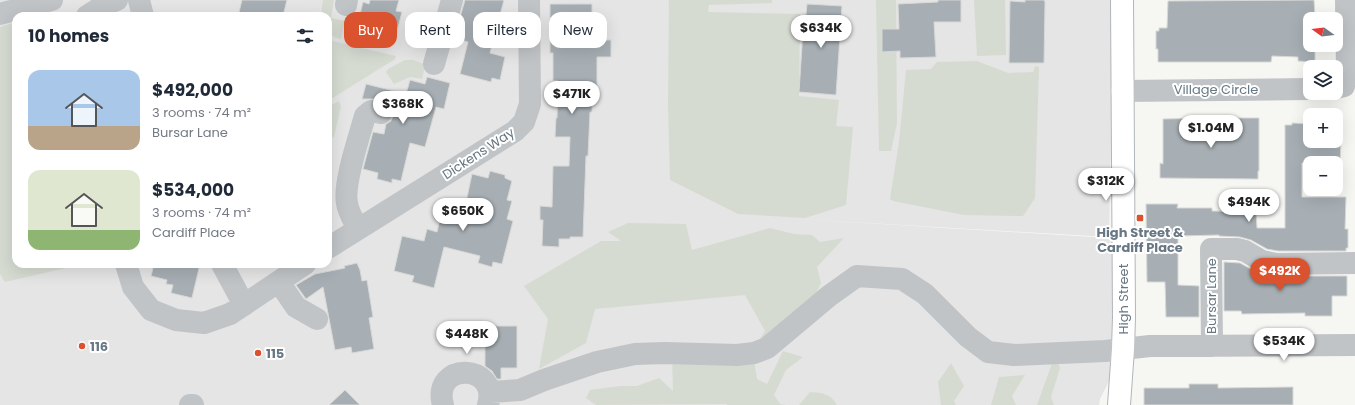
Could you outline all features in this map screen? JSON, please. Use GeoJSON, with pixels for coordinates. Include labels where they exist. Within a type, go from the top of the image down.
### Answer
{"type":"FeatureCollection","features":[{"type":"Feature","properties":{"kind":"main road","name":"High Street"},"geometry":{"type":"LineString","coordinates":[[1119,405],[1123,349],[1122,0]]}},
{"type":"Feature","properties":{"kind":"street"},"geometry":{"type":"LineString","coordinates":[[93,12],[104,5],[117,0]]}},
{"type":"Feature","properties":{"kind":"street"},"geometry":{"type":"LineString","coordinates":[[139,0],[142,12]]}},
{"type":"Feature","properties":{"kind":"street"},"geometry":{"type":"LineString","coordinates":[[434,64],[452,0]]}},
{"type":"Feature","properties":{"kind":"street","name":"Dickens Way"},"geometry":{"type":"LineString","coordinates":[[332,245],[515,131],[524,122],[530,104],[529,0]]}},
{"type":"Feature","properties":{"kind":"street"},"geometry":{"type":"LineString","coordinates":[[13,12],[45,7]]}},
{"type":"Feature","properties":{"kind":"street"},"geometry":{"type":"LineString","coordinates":[[1343,86],[1347,71],[1349,8]]}},
{"type":"Feature","properties":{"kind":"street"},"geometry":{"type":"LineString","coordinates":[[0,14],[12,12]]}},
{"type":"Feature","properties":{"kind":"street","name":"Village Circle"},"geometry":{"type":"LineString","coordinates":[[1122,90],[1303,88]]}},
{"type":"Feature","properties":{"kind":"street"},"geometry":{"type":"LineString","coordinates":[[358,228],[346,203],[347,184],[365,116],[371,111],[381,113]]}},
{"type":"Feature","properties":{"kind":"street","name":"Bursar Lane"},"geometry":{"type":"LineString","coordinates":[[1212,346],[1211,249],[1237,249],[1245,251],[1262,261],[1277,264],[1355,263]]}},
{"type":"Feature","properties":{"kind":"street"},"geometry":{"type":"LineString","coordinates":[[127,268],[133,287],[151,310],[176,320],[204,323],[230,314],[299,268]]}},
{"type":"Feature","properties":{"kind":"street"},"geometry":{"type":"LineString","coordinates":[[224,268],[244,304]]}},
{"type":"Feature","properties":{"kind":"street"},"geometry":{"type":"LineString","coordinates":[[437,403],[444,384],[456,374],[464,372],[472,373],[484,381],[489,399],[520,390],[597,362],[635,354],[665,353],[737,355],[754,353],[767,348],[829,296],[857,276],[902,279],[925,294],[968,337],[988,352],[1014,355],[1123,349],[1150,346],[1355,345]]}},
{"type":"Feature","properties":{"kind":"street"},"geometry":{"type":"LineString","coordinates":[[279,282],[296,307],[317,319]]}},
{"type":"Feature","properties":{"kind":"shaded area"},"geometry":{"type":"Polygon","coordinates":[[[0,0],[1114,0],[1109,237],[783,218],[1109,238],[1128,262],[1125,349],[1100,399],[1099,405],[0,405],[0,0]]]}},
{"type":"Feature","properties":{"kind":"shaded area"},"geometry":{"type":"Polygon","coordinates":[[[323,0],[334,0],[332,12],[322,12],[323,0]]]}},
{"type":"Feature","properties":{"kind":"shaded area"},"geometry":{"type":"Polygon","coordinates":[[[669,0],[772,0],[772,3],[709,5],[708,12],[800,14],[799,96],[839,100],[836,126],[853,127],[846,205],[805,218],[738,214],[670,180],[668,106],[669,0]]]}},
{"type":"Feature","properties":{"kind":"shaded area"},"geometry":{"type":"Polygon","coordinates":[[[876,0],[896,0],[897,123],[891,151],[879,151],[876,0]]]}},
{"type":"Feature","properties":{"kind":"shaded area"},"geometry":{"type":"Polygon","coordinates":[[[974,0],[1005,0],[1006,55],[977,56],[974,0]]]}},
{"type":"Feature","properties":{"kind":"shaded area"},"geometry":{"type":"Polygon","coordinates":[[[332,18],[344,21],[341,39],[332,35],[332,18]]]}},
{"type":"Feature","properties":{"kind":"shaded area"},"geometry":{"type":"Polygon","coordinates":[[[12,23],[12,268],[66,268],[5,282],[0,274],[0,27],[12,23]]]}},
{"type":"Feature","properties":{"kind":"shaded area"},"geometry":{"type":"Polygon","coordinates":[[[332,41],[344,44],[344,48],[362,48],[396,56],[395,59],[332,98],[332,41]]]}},
{"type":"Feature","properties":{"kind":"shaded area"},"geometry":{"type":"Polygon","coordinates":[[[405,60],[413,60],[424,64],[425,67],[422,79],[410,77],[394,84],[386,72],[388,69],[405,60]]]}},
{"type":"Feature","properties":{"kind":"shaded area"},"geometry":{"type":"Polygon","coordinates":[[[977,61],[1008,73],[1033,72],[1035,66],[1039,67],[1035,198],[1023,216],[964,215],[893,201],[890,199],[899,142],[906,70],[931,69],[937,62],[977,61]]]}},
{"type":"Feature","properties":{"kind":"shaded area"},"geometry":{"type":"Polygon","coordinates":[[[339,101],[341,106],[334,137],[332,138],[332,105],[339,101]]]}},
{"type":"Feature","properties":{"kind":"shaded area"},"geometry":{"type":"Polygon","coordinates":[[[628,223],[686,224],[692,250],[770,228],[794,234],[812,235],[820,242],[844,238],[817,267],[821,283],[814,298],[754,360],[757,379],[767,384],[783,351],[803,357],[786,370],[774,395],[780,404],[786,405],[596,405],[586,398],[590,390],[620,386],[637,386],[659,378],[673,391],[672,357],[746,359],[765,331],[745,295],[595,309],[586,343],[539,369],[548,319],[524,286],[601,241],[621,241],[608,232],[628,223]]]}},
{"type":"Feature","properties":{"kind":"shaded area"},"geometry":{"type":"Polygon","coordinates":[[[1055,355],[1060,368],[1051,397],[1054,405],[1037,405],[1055,355]]]}},
{"type":"Feature","properties":{"kind":"shaded area"},"geometry":{"type":"Polygon","coordinates":[[[951,363],[964,386],[954,401],[956,405],[941,405],[938,382],[951,363]]]}},
{"type":"Feature","properties":{"kind":"shaded area"},"geometry":{"type":"Polygon","coordinates":[[[1025,375],[1012,396],[1016,405],[991,405],[999,377],[1025,375]]]}},
{"type":"Feature","properties":{"kind":"shaded area"},"geometry":{"type":"Polygon","coordinates":[[[810,392],[822,393],[829,396],[837,405],[799,405],[810,392]]]}},
{"type":"Feature","properties":{"kind":"building"},"geometry":{"type":"Polygon","coordinates":[[[242,0],[287,0],[284,12],[239,12],[242,0]]]}},
{"type":"Feature","properties":{"kind":"building"},"geometry":{"type":"Polygon","coordinates":[[[370,0],[399,0],[396,11],[402,12],[397,31],[397,12],[361,12],[363,2],[369,4],[370,0]]]}},
{"type":"Feature","properties":{"kind":"building"},"geometry":{"type":"Polygon","coordinates":[[[465,0],[504,0],[501,12],[473,12],[473,48],[491,48],[490,53],[505,57],[500,80],[492,78],[491,82],[460,74],[468,42],[465,41],[465,12],[462,12],[465,0]]]}},
{"type":"Feature","properties":{"kind":"building"},"geometry":{"type":"Polygon","coordinates":[[[938,0],[961,0],[961,22],[934,22],[936,57],[900,58],[900,51],[882,52],[882,29],[899,29],[898,4],[938,2],[938,0]]]}},
{"type":"Feature","properties":{"kind":"building"},"geometry":{"type":"Polygon","coordinates":[[[1025,0],[1044,0],[1045,2],[1044,63],[1009,63],[1010,1],[1025,2],[1025,0]]]}},
{"type":"Feature","properties":{"kind":"building"},"geometry":{"type":"Polygon","coordinates":[[[1314,0],[1315,12],[1303,12],[1303,52],[1315,52],[1315,60],[1298,61],[1298,57],[1272,56],[1271,62],[1158,62],[1156,31],[1159,31],[1159,28],[1167,28],[1168,1],[1314,0]]]}},
{"type":"Feature","properties":{"kind":"building"},"geometry":{"type":"Polygon","coordinates":[[[550,4],[592,4],[592,12],[550,12],[550,4]]]}},
{"type":"Feature","properties":{"kind":"building"},"geometry":{"type":"Polygon","coordinates":[[[807,4],[842,6],[836,95],[799,92],[804,15],[806,15],[807,4]]]}},
{"type":"Feature","properties":{"kind":"building"},"geometry":{"type":"Polygon","coordinates":[[[607,40],[611,40],[611,57],[597,57],[597,90],[592,90],[592,112],[590,112],[588,156],[586,156],[583,237],[559,239],[559,247],[542,246],[543,220],[540,220],[540,206],[552,207],[553,166],[569,166],[570,137],[555,137],[558,81],[553,81],[553,53],[550,53],[550,48],[607,48],[607,40]]]}},
{"type":"Feature","properties":{"kind":"building"},"geometry":{"type":"Polygon","coordinates":[[[427,77],[450,83],[444,109],[436,107],[425,147],[410,143],[401,181],[392,179],[392,183],[377,179],[378,173],[363,169],[373,132],[384,134],[386,124],[391,121],[393,116],[393,109],[390,104],[383,101],[362,99],[366,84],[406,94],[410,80],[425,84],[427,77]]]}},
{"type":"Feature","properties":{"kind":"building"},"geometry":{"type":"Polygon","coordinates":[[[1259,118],[1258,179],[1160,178],[1160,163],[1163,164],[1163,119],[1259,118]]]}},
{"type":"Feature","properties":{"kind":"building"},"geometry":{"type":"Polygon","coordinates":[[[1292,123],[1303,124],[1303,148],[1341,148],[1340,156],[1303,156],[1302,197],[1346,197],[1345,229],[1348,229],[1348,248],[1346,248],[1346,251],[1278,251],[1267,249],[1251,240],[1240,237],[1219,235],[1178,236],[1178,285],[1199,286],[1199,317],[1166,317],[1165,282],[1147,282],[1146,204],[1178,204],[1177,208],[1212,208],[1212,211],[1256,212],[1257,228],[1285,228],[1285,125],[1292,125],[1292,123]]]}},
{"type":"Feature","properties":{"kind":"building"},"geometry":{"type":"Polygon","coordinates":[[[490,171],[505,175],[505,178],[512,181],[507,200],[512,201],[507,219],[513,221],[502,264],[493,262],[492,267],[478,263],[480,256],[444,247],[434,288],[412,282],[414,276],[394,271],[402,236],[424,241],[427,229],[437,232],[441,215],[462,221],[472,174],[488,178],[490,171]]]}},
{"type":"Feature","properties":{"kind":"building"},"geometry":{"type":"Polygon","coordinates":[[[1224,262],[1240,263],[1256,272],[1275,276],[1347,276],[1347,296],[1332,296],[1332,316],[1305,316],[1305,313],[1242,314],[1241,311],[1224,311],[1224,262]]]}},
{"type":"Feature","properties":{"kind":"building"},"geometry":{"type":"Polygon","coordinates":[[[357,263],[362,281],[367,280],[373,317],[369,318],[374,349],[352,353],[351,347],[335,350],[323,287],[306,299],[296,285],[315,274],[345,268],[344,266],[357,263]]]}},
{"type":"Feature","properties":{"kind":"building"},"geometry":{"type":"Polygon","coordinates":[[[153,268],[199,268],[192,298],[171,293],[173,285],[166,284],[167,280],[151,276],[153,268]]]}},
{"type":"Feature","properties":{"kind":"building"},"geometry":{"type":"Polygon","coordinates":[[[494,326],[517,326],[517,368],[501,368],[501,379],[497,379],[492,371],[485,366],[485,337],[495,337],[494,326]]]}},
{"type":"Feature","properties":{"kind":"building"},"geometry":{"type":"Polygon","coordinates":[[[1189,384],[1218,384],[1218,388],[1293,387],[1293,405],[1144,405],[1144,388],[1189,388],[1189,384]]]}},
{"type":"Feature","properties":{"kind":"building"},"geometry":{"type":"Polygon","coordinates":[[[345,390],[360,405],[329,405],[345,390]]]}},
{"type":"Feature","properties":{"kind":"place","name":"High Street & Cardiff Place"},"geometry":{"type":"Point","coordinates":[1140,218]}},
{"type":"Feature","properties":{"kind":"place","name":"116"},"geometry":{"type":"Point","coordinates":[82,346]}},
{"type":"Feature","properties":{"kind":"place","name":"115"},"geometry":{"type":"Point","coordinates":[258,353]}}]}
